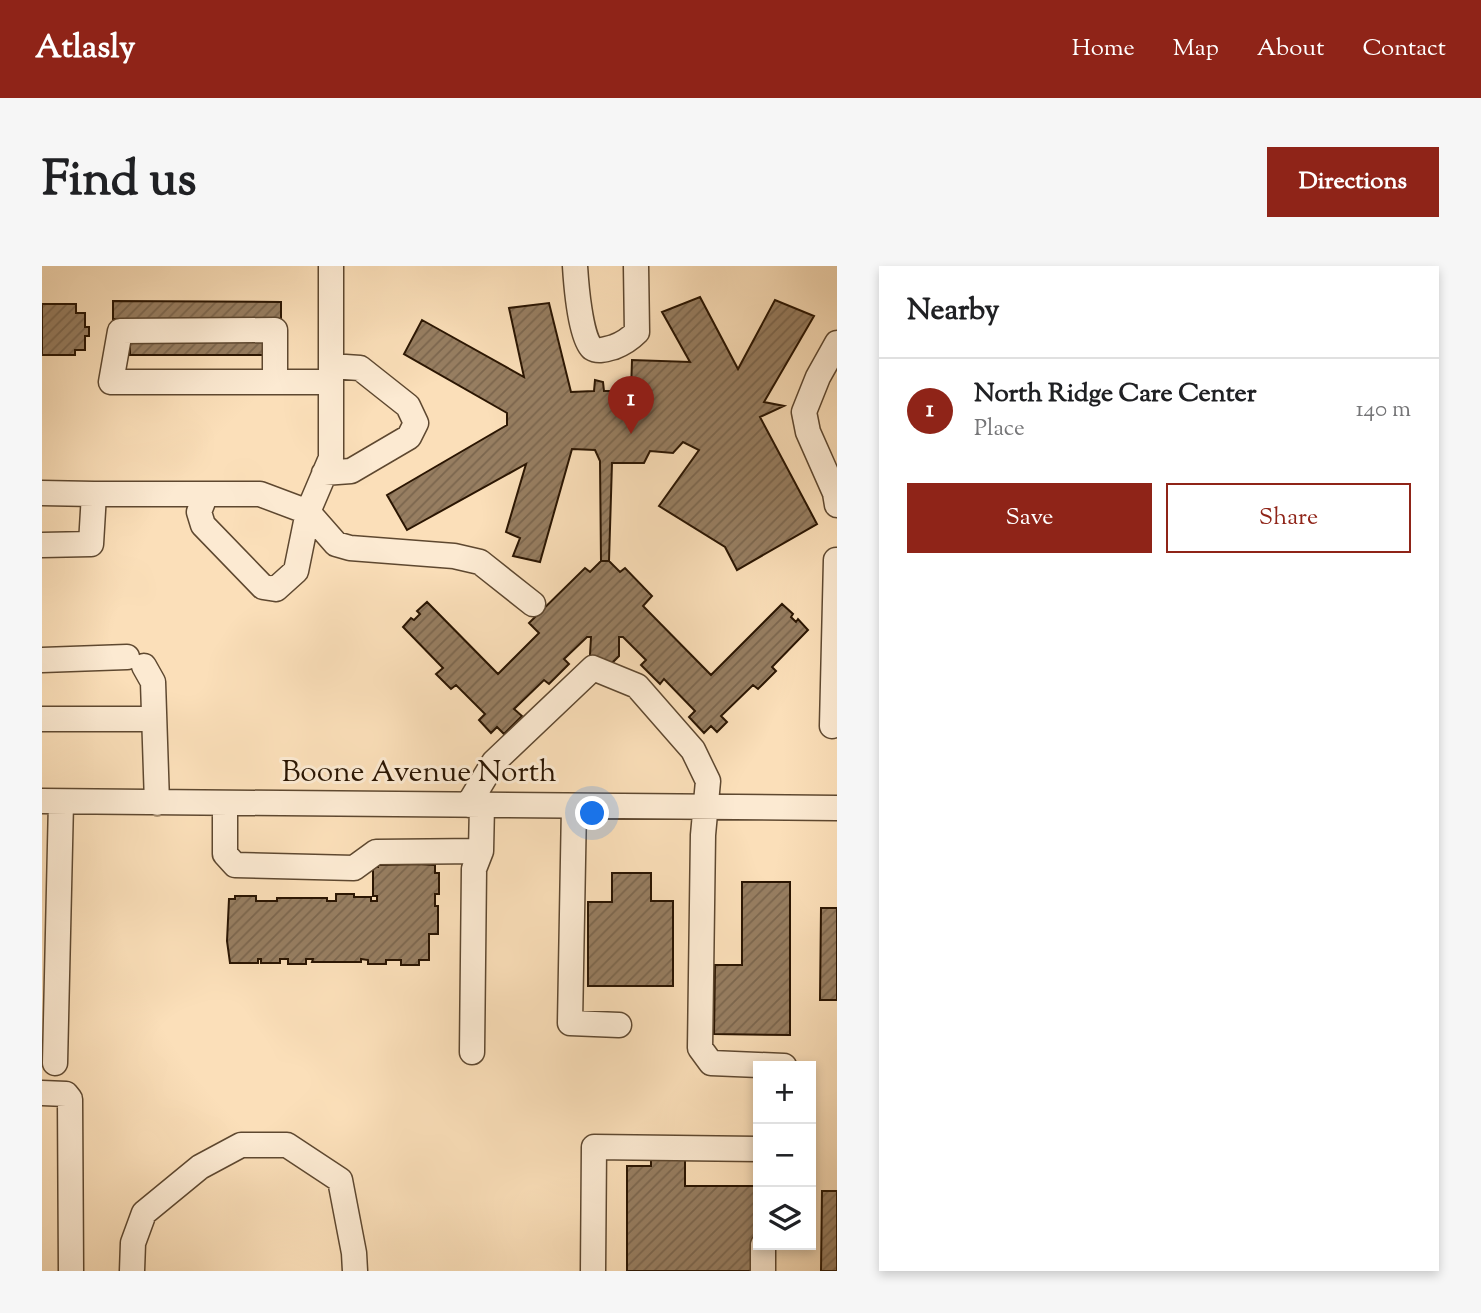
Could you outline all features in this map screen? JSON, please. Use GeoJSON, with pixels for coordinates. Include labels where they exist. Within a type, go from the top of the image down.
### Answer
{"type":"FeatureCollection","features":[{"type":"Feature","properties":{"kind":"street"},"geometry":{"type":"LineString","coordinates":[[206,494],[199,512],[203,525],[262,587],[276,589],[296,571],[308,512],[331,458],[331,266]]}},
{"type":"Feature","properties":{"kind":"street"},"geometry":{"type":"LineString","coordinates":[[575,266],[577,296],[584,330],[590,345],[599,351],[618,345],[637,332],[636,266]]}},
{"type":"Feature","properties":{"kind":"street"},"geometry":{"type":"LineString","coordinates":[[275,382],[275,330],[249,330],[120,331],[111,382],[275,382],[360,368],[408,406],[416,423],[409,437],[351,471],[324,473]]}},
{"type":"Feature","properties":{"kind":"street"},"geometry":{"type":"LineString","coordinates":[[837,343],[818,377],[804,412],[808,432],[835,493],[837,505]]}},
{"type":"Feature","properties":{"kind":"street"},"geometry":{"type":"LineString","coordinates":[[42,494],[260,494],[308,512],[336,544],[350,548],[454,555],[480,562],[533,604]]}},
{"type":"Feature","properties":{"kind":"street"},"geometry":{"type":"LineString","coordinates":[[42,545],[91,544],[94,494]]}},
{"type":"Feature","properties":{"kind":"street"},"geometry":{"type":"LineString","coordinates":[[832,726],[837,551]]}},
{"type":"Feature","properties":{"kind":"street"},"geometry":{"type":"LineString","coordinates":[[42,660],[135,662],[153,682],[157,803]]}},
{"type":"Feature","properties":{"kind":"street"},"geometry":{"type":"LineString","coordinates":[[472,1052],[474,869],[481,851],[475,805],[494,762],[593,668],[637,686],[693,750],[708,781],[703,835],[700,1048],[711,1063],[753,1065]]}},
{"type":"Feature","properties":{"kind":"street"},"geometry":{"type":"LineString","coordinates":[[42,719],[154,719]]}},
{"type":"Feature","properties":{"kind":"street"},"geometry":{"type":"LineString","coordinates":[[51,802],[55,1063]]}},
{"type":"Feature","properties":{"kind":"street","name":"Boone Avenue North"},"geometry":{"type":"LineString","coordinates":[[51,802],[837,808]]}},
{"type":"Feature","properties":{"kind":"street"},"geometry":{"type":"LineString","coordinates":[[225,803],[225,854],[235,865],[354,868],[376,852],[481,851]]}},
{"type":"Feature","properties":{"kind":"street"},"geometry":{"type":"LineString","coordinates":[[574,806],[570,1023],[619,1025]]}},
{"type":"Feature","properties":{"kind":"street"},"geometry":{"type":"LineString","coordinates":[[42,1093],[66,1094],[70,1099],[71,1271]]}},
{"type":"Feature","properties":{"kind":"street"},"geometry":{"type":"LineString","coordinates":[[132,1271],[133,1243],[144,1213],[200,1167],[241,1145],[287,1145],[340,1180],[354,1252],[355,1271]]}},
{"type":"Feature","properties":{"kind":"street"},"geometry":{"type":"LineString","coordinates":[[593,1271],[594,1147],[753,1149]]}},
{"type":"Feature","properties":{"kind":"street"},"geometry":{"type":"LineString","coordinates":[[762,1271],[763,1250]]}},
{"type":"Feature","properties":{"kind":"building"},"geometry":{"type":"Polygon","coordinates":[[[700,297],[738,369],[775,300],[814,316],[764,402],[784,406],[760,417],[817,524],[737,570],[725,547],[659,506],[699,450],[683,442],[673,453],[650,451],[644,463],[612,463],[609,561],[601,561],[600,461],[595,450],[572,449],[540,562],[513,556],[520,538],[506,532],[526,464],[407,530],[387,495],[507,425],[507,413],[404,354],[422,320],[524,377],[509,308],[549,303],[571,392],[594,391],[595,380],[603,382],[604,391],[631,391],[632,360],[690,362],[662,312],[700,297]]]}},
{"type":"Feature","properties":{"kind":"building"},"geometry":{"type":"Polygon","coordinates":[[[113,301],[281,302],[281,319],[113,319],[113,301]]]}},
{"type":"Feature","properties":{"kind":"building"},"geometry":{"type":"Polygon","coordinates":[[[42,304],[76,304],[76,313],[85,313],[85,327],[89,327],[89,336],[85,336],[85,350],[75,350],[75,355],[42,355],[42,304]]]}},
{"type":"Feature","properties":{"kind":"building"},"geometry":{"type":"Polygon","coordinates":[[[130,339],[264,339],[264,355],[130,355],[130,339]]]}},
{"type":"Feature","properties":{"kind":"building"},"geometry":{"type":"Polygon","coordinates":[[[601,561],[609,561],[620,572],[625,568],[652,596],[643,606],[711,675],[782,604],[793,614],[791,617],[796,622],[798,619],[808,630],[772,667],[776,671],[758,689],[753,685],[721,716],[727,722],[717,732],[711,726],[704,733],[689,717],[695,711],[664,679],[660,684],[641,665],[646,660],[623,637],[619,637],[619,656],[605,670],[590,655],[591,637],[587,637],[564,659],[569,664],[549,684],[544,680],[514,709],[522,716],[504,734],[497,727],[491,733],[479,720],[485,714],[456,685],[451,689],[436,674],[443,668],[403,627],[411,618],[414,620],[420,614],[417,611],[427,602],[498,674],[539,633],[529,623],[585,568],[590,572],[601,561]]]}},
{"type":"Feature","properties":{"kind":"building"},"geometry":{"type":"Polygon","coordinates":[[[435,865],[435,873],[439,873],[439,894],[435,894],[438,934],[429,934],[429,960],[419,960],[419,965],[401,965],[401,960],[386,960],[386,964],[368,964],[368,960],[361,959],[361,962],[312,962],[313,959],[306,959],[306,964],[288,964],[288,959],[280,959],[280,963],[261,963],[261,959],[258,959],[258,963],[230,963],[227,941],[229,899],[235,899],[235,896],[256,896],[256,901],[277,901],[277,898],[327,898],[327,901],[336,901],[336,894],[354,894],[354,897],[371,897],[371,901],[377,901],[377,896],[373,896],[373,867],[435,865]]]}},
{"type":"Feature","properties":{"kind":"building"},"geometry":{"type":"Polygon","coordinates":[[[612,873],[651,873],[651,901],[673,901],[673,986],[588,986],[588,902],[612,902],[612,873]]]}},
{"type":"Feature","properties":{"kind":"building"},"geometry":{"type":"Polygon","coordinates":[[[742,882],[790,882],[790,1035],[714,1034],[715,965],[742,965],[742,882]]]}},
{"type":"Feature","properties":{"kind":"building"},"geometry":{"type":"Polygon","coordinates":[[[821,908],[837,908],[837,1000],[820,1000],[821,908]]]}},
{"type":"Feature","properties":{"kind":"building"},"geometry":{"type":"Polygon","coordinates":[[[651,1157],[685,1157],[685,1186],[753,1186],[755,1271],[627,1271],[627,1166],[651,1166],[651,1157]]]}},
{"type":"Feature","properties":{"kind":"building"},"geometry":{"type":"Polygon","coordinates":[[[822,1191],[837,1191],[837,1271],[821,1271],[822,1191]]]}},
{"type":"Feature","properties":{"kind":"place","name":"North Ridge Care Center"},"geometry":{"type":"Point","coordinates":[631,434]}}]}
